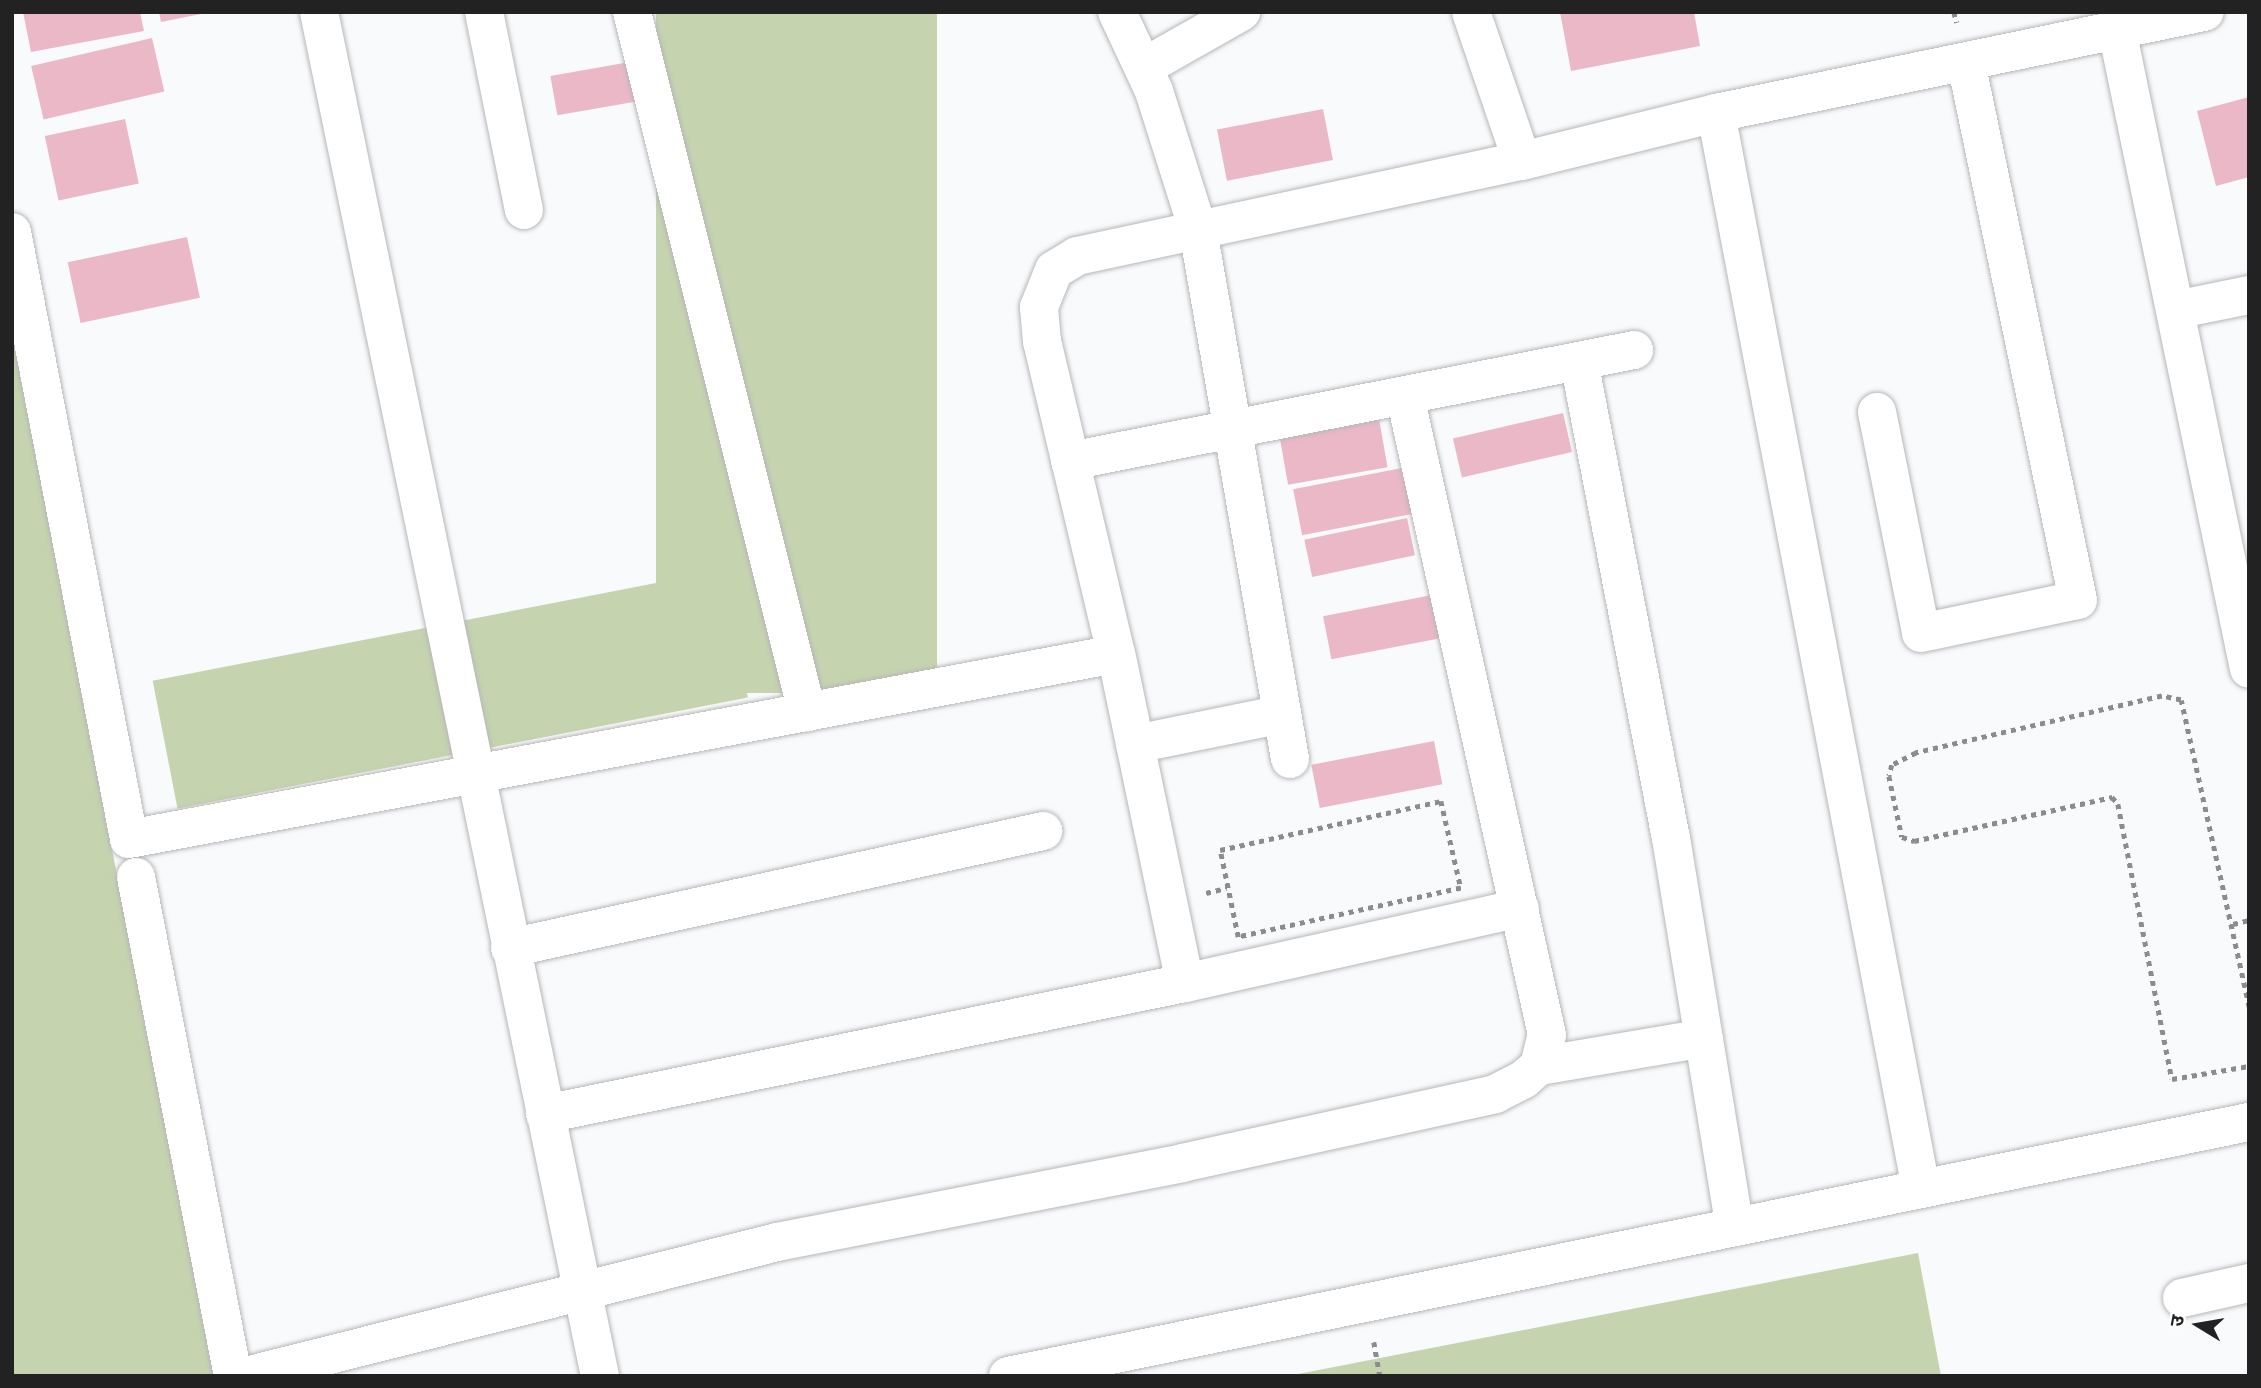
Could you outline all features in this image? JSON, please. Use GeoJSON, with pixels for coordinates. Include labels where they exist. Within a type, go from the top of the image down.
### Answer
{"type":"FeatureCollection","features":[{"type":"Feature","properties":{"kind":"street"},"geometry":{"type":"LineString","coordinates":[[319,12],[600,1376]]}},
{"type":"Feature","properties":{"kind":"street"},"geometry":{"type":"LineString","coordinates":[[484,12],[524,210]]}},
{"type":"Feature","properties":{"kind":"street"},"geometry":{"type":"LineString","coordinates":[[632,12],[807,712]]}},
{"type":"Feature","properties":{"kind":"street"},"geometry":{"type":"LineString","coordinates":[[1117,12],[1144,67],[1198,230],[1290,759]]}},
{"type":"Feature","properties":{"kind":"street"},"geometry":{"type":"LineString","coordinates":[[1144,67],[1241,12]]}},
{"type":"Feature","properties":{"kind":"street"},"geometry":{"type":"LineString","coordinates":[[1471,12],[1522,160]]}},
{"type":"Feature","properties":{"kind":"street"},"geometry":{"type":"LineString","coordinates":[[1185,983],[1116,654],[1042,342],[1039,307],[1054,270],[1077,256],[1522,160],[1716,113],[2205,12]]}},
{"type":"Feature","properties":{"kind":"street"},"geometry":{"type":"LineString","coordinates":[[2118,30],[2249,669]]}},
{"type":"Feature","properties":{"kind":"street"},"geometry":{"type":"LineString","coordinates":[[1877,412],[1921,633],[2078,600],[1966,62]]}},
{"type":"Feature","properties":{"kind":"street"},"geometry":{"type":"LineString","coordinates":[[1716,113],[1921,1189]]}},
{"type":"Feature","properties":{"kind":"street"},"geometry":{"type":"LineString","coordinates":[[12,232],[129,839],[1116,654]]}},
{"type":"Feature","properties":{"kind":"street"},"geometry":{"type":"LineString","coordinates":[[2175,310],[2249,295]]}},
{"type":"Feature","properties":{"kind":"street"},"geometry":{"type":"LineString","coordinates":[[1070,461],[1634,350]]}},
{"type":"Feature","properties":{"kind":"street"},"geometry":{"type":"LineString","coordinates":[[1580,361],[1671,838],[1735,1227]]}},
{"type":"Feature","properties":{"kind":"street"},"geometry":{"type":"LineString","coordinates":[[1405,396],[1547,1035],[1539,1066]]}},
{"type":"Feature","properties":{"kind":"street"},"geometry":{"type":"LineString","coordinates":[[1135,744],[1282,714]]}},
{"type":"Feature","properties":{"kind":"street"},"geometry":{"type":"LineString","coordinates":[[510,948],[1042,831]]}},
{"type":"Feature","properties":{"kind":"street"},"geometry":{"type":"LineString","coordinates":[[136,877],[233,1376]]}},
{"type":"Feature","properties":{"kind":"street"},"geometry":{"type":"LineString","coordinates":[[545,1115],[1185,983],[1520,908]]}},
{"type":"Feature","properties":{"kind":"street"},"geometry":{"type":"LineString","coordinates":[[246,1376],[777,1241],[1182,1163],[1495,1094],[1539,1066],[1703,1038]]}},
{"type":"Feature","properties":{"kind":"street"},"geometry":{"type":"LineString","coordinates":[[1008,1376],[2249,1122]]}},
{"type":"Feature","properties":{"kind":"street"},"geometry":{"type":"LineString","coordinates":[[2182,1298],[2249,1283]]}},
{"type":"Feature","properties":{"kind":"path"},"geometry":{"type":"LineString","coordinates":[[2249,1007],[2186,708],[2175,697],[2162,695],[1916,753],[1897,759],[1888,771],[1902,837],[1914,841],[2112,797],[2118,804],[2172,1079],[2249,1066]]}},
{"type":"Feature","properties":{"kind":"path"},"geometry":{"type":"LineString","coordinates":[[1441,801],[1461,888],[1238,937],[1226,888],[1220,850],[1441,801]]}},
{"type":"Feature","properties":{"kind":"path"},"geometry":{"type":"LineString","coordinates":[[2233,924],[2249,920]]}},
{"type":"Feature","properties":{"kind":"green space"},"geometry":{"type":"Polygon","coordinates":[[[656,12],[937,12],[937,693],[656,693],[656,12]]]}},
{"type":"Feature","properties":{"kind":"green space"},"geometry":{"type":"Polygon","coordinates":[[[12,333],[214,1376],[12,1376],[12,333]]]}},
{"type":"Feature","properties":{"kind":"green space"},"geometry":{"type":"Polygon","coordinates":[[[723,570],[748,698],[177,808],[153,681],[723,570]]]}},
{"type":"Feature","properties":{"kind":"green space"},"geometry":{"type":"Polygon","coordinates":[[[1918,1253],[1941,1376],[1288,1376],[1918,1253]]]}},
{"type":"Feature","properties":{"kind":"building"},"geometry":{"type":"Polygon","coordinates":[[[23,12],[140,12],[144,31],[31,52],[23,12]]]}},
{"type":"Feature","properties":{"kind":"building"},"geometry":{"type":"Polygon","coordinates":[[[159,12],[205,12],[206,13],[161,22],[159,12]]]}},
{"type":"Feature","properties":{"kind":"building"},"geometry":{"type":"Polygon","coordinates":[[[1560,12],[1694,12],[1700,46],[1571,71],[1560,12]]]}},
{"type":"Feature","properties":{"kind":"building"},"geometry":{"type":"Polygon","coordinates":[[[152,38],[164,92],[44,119],[31,66],[152,38]]]}},
{"type":"Feature","properties":{"kind":"building"},"geometry":{"type":"Polygon","coordinates":[[[641,60],[648,99],[557,115],[550,76],[641,60]]]}},
{"type":"Feature","properties":{"kind":"building"},"geometry":{"type":"Polygon","coordinates":[[[2249,97],[2249,177],[2216,186],[2197,111],[2249,97]]]}},
{"type":"Feature","properties":{"kind":"building"},"geometry":{"type":"Polygon","coordinates":[[[1323,109],[1333,160],[1227,181],[1217,130],[1323,109]]]}},
{"type":"Feature","properties":{"kind":"building"},"geometry":{"type":"Polygon","coordinates":[[[125,119],[139,184],[59,201],[45,136],[125,119]]]}},
{"type":"Feature","properties":{"kind":"building"},"geometry":{"type":"Polygon","coordinates":[[[187,237],[200,298],[81,323],[68,262],[187,237]]]}},
{"type":"Feature","properties":{"kind":"building"},"geometry":{"type":"Polygon","coordinates":[[[1378,413],[1388,467],[1288,485],[1279,431],[1378,413]]]}},
{"type":"Feature","properties":{"kind":"building"},"geometry":{"type":"Polygon","coordinates":[[[1563,413],[1572,452],[1462,477],[1453,438],[1563,413]]]}},
{"type":"Feature","properties":{"kind":"building"},"geometry":{"type":"Polygon","coordinates":[[[1407,467],[1416,513],[1302,535],[1293,489],[1407,467]]]}},
{"type":"Feature","properties":{"kind":"building"},"geometry":{"type":"Polygon","coordinates":[[[1407,518],[1415,555],[1312,577],[1304,540],[1407,518]]]}},
{"type":"Feature","properties":{"kind":"building"},"geometry":{"type":"Polygon","coordinates":[[[1432,595],[1440,638],[1331,659],[1323,616],[1432,595]]]}},
{"type":"Feature","properties":{"kind":"building"},"geometry":{"type":"Polygon","coordinates":[[[1434,741],[1442,784],[1320,808],[1311,765],[1434,741]]]}}]}
